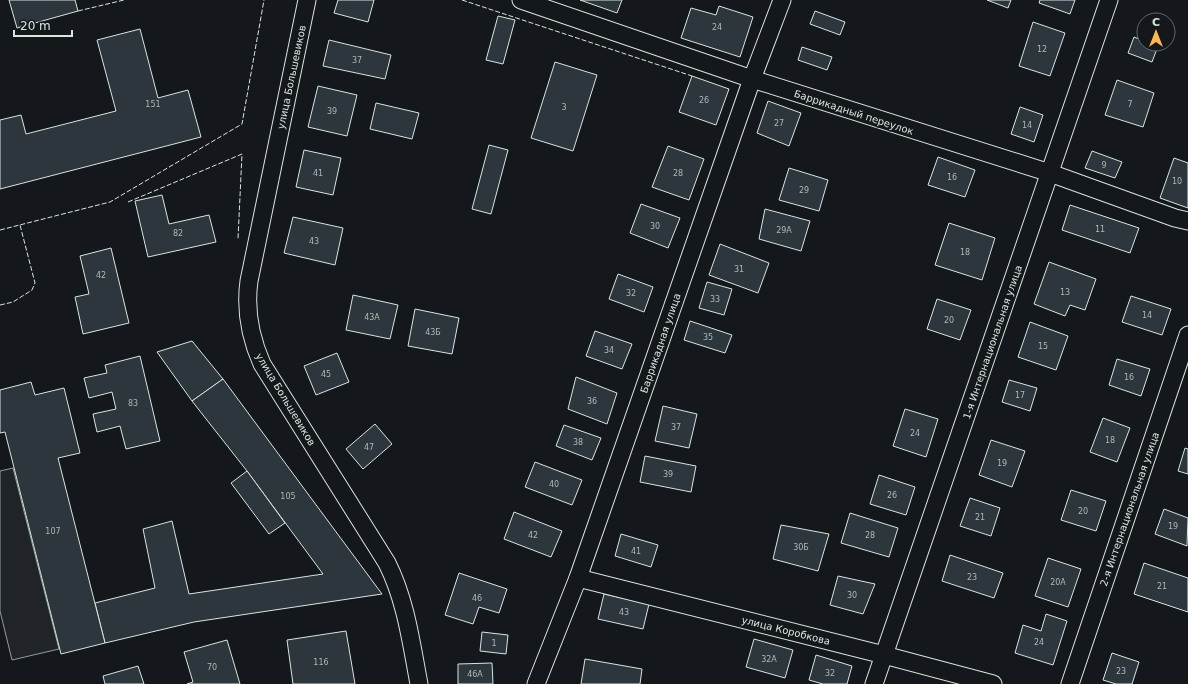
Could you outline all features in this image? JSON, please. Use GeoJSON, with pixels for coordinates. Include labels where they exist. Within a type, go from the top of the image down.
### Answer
{"type":"FeatureCollection","features":[{"type":"Feature","properties":{"kind":"street","name":"улица Большевиков"},"geometry":{"type":"LineString","coordinates":[[307,0],[249,281],[247,302],[249,324],[254,344],[262,364],[392,573],[406,614],[419,684]]}},
{"type":"Feature","properties":{"kind":"street","name":"Баррикадный переулок"},"geometry":{"type":"LineString","coordinates":[[521,0],[752,80],[1050,173],[1175,218],[1188,221]]}},
{"type":"Feature","properties":{"kind":"street","name":"Баррикадная улица"},"geometry":{"type":"LineString","coordinates":[[536,684],[578,578],[752,80],[782,0]]}},
{"type":"Feature","properties":{"kind":"street","name":"1-я Интернациональная улица"},"geometry":{"type":"LineString","coordinates":[[874,684],[1109,0]]}},
{"type":"Feature","properties":{"kind":"street","name":"2-я Интернациональная улица"},"geometry":{"type":"LineString","coordinates":[[1070,684],[1188,335]]}},
{"type":"Feature","properties":{"kind":"street","name":"улица Коробкова"},"geometry":{"type":"LineString","coordinates":[[578,578],[884,655],[992,684]]}},
{"type":"Feature","properties":{"kind":"shaded area"},"geometry":{"type":"Polygon","coordinates":[[[13,468],[59,649],[12,660],[0,611],[0,471],[13,468]]]}},
{"type":"Feature","properties":{"kind":"building"},"geometry":{"type":"Polygon","coordinates":[[[9,0],[75,0],[78,11],[17,28],[9,0]]]}},
{"type":"Feature","properties":{"kind":"building"},"geometry":{"type":"Polygon","coordinates":[[[338,0],[374,0],[368,22],[334,13],[338,0]]]}},
{"type":"Feature","properties":{"kind":"building"},"geometry":{"type":"Polygon","coordinates":[[[580,0],[622,0],[617,13],[580,0]]]}},
{"type":"Feature","properties":{"kind":"building"},"geometry":{"type":"Polygon","coordinates":[[[987,0],[1011,0],[1008,8],[987,0]]]}},
{"type":"Feature","properties":{"kind":"building"},"geometry":{"type":"Polygon","coordinates":[[[1040,0],[1075,0],[1070,14],[1039,3],[1040,0]]]}},
{"type":"Feature","properties":{"kind":"building"},"geometry":{"type":"Polygon","coordinates":[[[719,6],[753,17],[740,57],[681,38],[691,8],[716,15],[719,6]]]}},
{"type":"Feature","properties":{"kind":"building"},"geometry":{"type":"Polygon","coordinates":[[[815,11],[845,22],[840,35],[810,24],[815,11]]]}},
{"type":"Feature","properties":{"kind":"building"},"geometry":{"type":"Polygon","coordinates":[[[498,16],[515,20],[503,64],[486,60],[498,16]]]}},
{"type":"Feature","properties":{"kind":"building"},"geometry":{"type":"Polygon","coordinates":[[[1033,22],[1065,33],[1050,76],[1019,66],[1033,22]]]}},
{"type":"Feature","properties":{"kind":"building"},"geometry":{"type":"Polygon","coordinates":[[[140,29],[158,98],[188,90],[201,137],[0,189],[0,120],[21,115],[26,134],[116,111],[97,40],[140,29]]]}},
{"type":"Feature","properties":{"kind":"building"},"geometry":{"type":"Polygon","coordinates":[[[1134,37],[1136,38],[1136,52],[1156,52],[1152,62],[1128,53],[1134,37]]]}},
{"type":"Feature","properties":{"kind":"building"},"geometry":{"type":"Polygon","coordinates":[[[329,40],[391,55],[385,79],[323,66],[329,40]]]}},
{"type":"Feature","properties":{"kind":"building"},"geometry":{"type":"Polygon","coordinates":[[[802,47],[832,57],[827,70],[798,60],[802,47]]]}},
{"type":"Feature","properties":{"kind":"building"},"geometry":{"type":"Polygon","coordinates":[[[555,62],[597,75],[573,151],[531,138],[555,62]]]}},
{"type":"Feature","properties":{"kind":"building"},"geometry":{"type":"Polygon","coordinates":[[[692,76],[729,89],[716,125],[679,112],[692,76]]]}},
{"type":"Feature","properties":{"kind":"building"},"geometry":{"type":"Polygon","coordinates":[[[1117,80],[1154,93],[1143,127],[1105,115],[1117,80]]]}},
{"type":"Feature","properties":{"kind":"building"},"geometry":{"type":"Polygon","coordinates":[[[318,86],[357,95],[347,136],[308,127],[318,86]]]}},
{"type":"Feature","properties":{"kind":"building"},"geometry":{"type":"Polygon","coordinates":[[[768,101],[801,113],[789,146],[757,133],[768,101]]]}},
{"type":"Feature","properties":{"kind":"building"},"geometry":{"type":"Polygon","coordinates":[[[376,103],[419,113],[412,139],[370,129],[376,103]]]}},
{"type":"Feature","properties":{"kind":"building"},"geometry":{"type":"Polygon","coordinates":[[[1020,107],[1043,115],[1034,142],[1011,134],[1020,107]]]}},
{"type":"Feature","properties":{"kind":"building"},"geometry":{"type":"Polygon","coordinates":[[[489,145],[508,150],[491,214],[472,209],[489,145]]]}},
{"type":"Feature","properties":{"kind":"building"},"geometry":{"type":"Polygon","coordinates":[[[668,146],[704,159],[689,200],[652,187],[668,146]]]}},
{"type":"Feature","properties":{"kind":"building"},"geometry":{"type":"Polygon","coordinates":[[[304,150],[341,158],[333,195],[296,187],[304,150]]]}},
{"type":"Feature","properties":{"kind":"building"},"geometry":{"type":"Polygon","coordinates":[[[1092,151],[1122,162],[1115,178],[1085,168],[1092,151]]]}},
{"type":"Feature","properties":{"kind":"building"},"geometry":{"type":"Polygon","coordinates":[[[938,157],[975,170],[965,197],[928,185],[938,157]]]}},
{"type":"Feature","properties":{"kind":"building"},"geometry":{"type":"Polygon","coordinates":[[[1174,158],[1188,163],[1188,208],[1160,198],[1174,158]]]}},
{"type":"Feature","properties":{"kind":"building"},"geometry":{"type":"Polygon","coordinates":[[[789,168],[828,180],[819,211],[779,200],[789,168]]]}},
{"type":"Feature","properties":{"kind":"building"},"geometry":{"type":"Polygon","coordinates":[[[162,195],[169,224],[209,215],[216,242],[148,257],[135,201],[162,195]]]}},
{"type":"Feature","properties":{"kind":"building"},"geometry":{"type":"Polygon","coordinates":[[[641,204],[680,218],[668,248],[630,233],[641,204]]]}},
{"type":"Feature","properties":{"kind":"building"},"geometry":{"type":"Polygon","coordinates":[[[1070,205],[1139,228],[1130,253],[1062,230],[1070,205]]]}},
{"type":"Feature","properties":{"kind":"building"},"geometry":{"type":"Polygon","coordinates":[[[765,209],[810,221],[801,251],[759,239],[765,209]]]}},
{"type":"Feature","properties":{"kind":"building"},"geometry":{"type":"Polygon","coordinates":[[[293,217],[343,228],[335,265],[284,253],[293,217]]]}},
{"type":"Feature","properties":{"kind":"building"},"geometry":{"type":"Polygon","coordinates":[[[949,223],[995,238],[982,280],[935,265],[949,223]]]}},
{"type":"Feature","properties":{"kind":"building"},"geometry":{"type":"Polygon","coordinates":[[[720,244],[769,263],[758,293],[709,275],[720,244]]]}},
{"type":"Feature","properties":{"kind":"building"},"geometry":{"type":"Polygon","coordinates":[[[111,248],[129,323],[83,334],[75,297],[89,294],[80,256],[111,248]]]}},
{"type":"Feature","properties":{"kind":"building"},"geometry":{"type":"Polygon","coordinates":[[[1049,262],[1096,279],[1085,310],[1070,305],[1065,316],[1034,304],[1049,262]]]}},
{"type":"Feature","properties":{"kind":"building"},"geometry":{"type":"Polygon","coordinates":[[[618,274],[653,287],[644,312],[609,299],[618,274]]]}},
{"type":"Feature","properties":{"kind":"building"},"geometry":{"type":"Polygon","coordinates":[[[707,282],[732,289],[724,315],[699,308],[707,282]]]}},
{"type":"Feature","properties":{"kind":"building"},"geometry":{"type":"Polygon","coordinates":[[[353,295],[398,305],[390,339],[346,330],[353,295]]]}},
{"type":"Feature","properties":{"kind":"building"},"geometry":{"type":"Polygon","coordinates":[[[1131,296],[1171,309],[1162,335],[1122,322],[1131,296]]]}},
{"type":"Feature","properties":{"kind":"building"},"geometry":{"type":"Polygon","coordinates":[[[937,299],[971,310],[960,340],[927,329],[937,299]]]}},
{"type":"Feature","properties":{"kind":"building"},"geometry":{"type":"Polygon","coordinates":[[[415,309],[459,318],[452,354],[408,346],[415,309]]]}},
{"type":"Feature","properties":{"kind":"building"},"geometry":{"type":"Polygon","coordinates":[[[690,321],[732,335],[725,353],[684,340],[690,321]]]}},
{"type":"Feature","properties":{"kind":"building"},"geometry":{"type":"Polygon","coordinates":[[[1030,322],[1068,336],[1056,370],[1018,357],[1030,322]]]}},
{"type":"Feature","properties":{"kind":"building"},"geometry":{"type":"Polygon","coordinates":[[[595,331],[632,344],[622,369],[586,356],[595,331]]]}},
{"type":"Feature","properties":{"kind":"building"},"geometry":{"type":"Polygon","coordinates":[[[192,341],[223,379],[192,401],[157,352],[192,341]]]}},
{"type":"Feature","properties":{"kind":"building"},"geometry":{"type":"Polygon","coordinates":[[[337,353],[349,382],[316,395],[304,366],[337,353]]]}},
{"type":"Feature","properties":{"kind":"building"},"geometry":{"type":"Polygon","coordinates":[[[140,356],[160,441],[126,449],[120,426],[97,432],[93,414],[116,409],[112,392],[89,398],[84,378],[107,373],[105,365],[140,356]]]}},
{"type":"Feature","properties":{"kind":"building"},"geometry":{"type":"Polygon","coordinates":[[[1117,359],[1150,369],[1141,396],[1109,385],[1117,359]]]}},
{"type":"Feature","properties":{"kind":"building"},"geometry":{"type":"Polygon","coordinates":[[[576,377],[617,393],[607,424],[568,409],[576,377]]]}},
{"type":"Feature","properties":{"kind":"building"},"geometry":{"type":"Polygon","coordinates":[[[223,379],[382,594],[194,622],[105,643],[95,603],[155,588],[143,529],[172,521],[189,594],[323,574],[247,471],[192,401],[223,379]]]}},
{"type":"Feature","properties":{"kind":"building"},"geometry":{"type":"Polygon","coordinates":[[[1009,380],[1037,388],[1030,411],[1002,402],[1009,380]]]}},
{"type":"Feature","properties":{"kind":"building"},"geometry":{"type":"Polygon","coordinates":[[[31,382],[35,395],[64,388],[80,453],[58,458],[105,643],[61,654],[5,432],[0,433],[0,390],[31,382]]]}},
{"type":"Feature","properties":{"kind":"building"},"geometry":{"type":"Polygon","coordinates":[[[663,406],[697,414],[689,448],[655,441],[663,406]]]}},
{"type":"Feature","properties":{"kind":"building"},"geometry":{"type":"Polygon","coordinates":[[[905,409],[938,419],[926,457],[893,446],[905,409]]]}},
{"type":"Feature","properties":{"kind":"building"},"geometry":{"type":"Polygon","coordinates":[[[1103,418],[1130,428],[1117,462],[1090,452],[1103,418]]]}},
{"type":"Feature","properties":{"kind":"building"},"geometry":{"type":"Polygon","coordinates":[[[375,424],[392,444],[363,469],[346,449],[375,424]]]}},
{"type":"Feature","properties":{"kind":"building"},"geometry":{"type":"Polygon","coordinates":[[[564,425],[601,438],[592,460],[556,446],[564,425]]]}},
{"type":"Feature","properties":{"kind":"building"},"geometry":{"type":"Polygon","coordinates":[[[991,440],[1025,451],[1012,487],[979,475],[991,440]]]}},
{"type":"Feature","properties":{"kind":"building"},"geometry":{"type":"Polygon","coordinates":[[[1185,448],[1188,449],[1188,474],[1178,471],[1185,448]]]}},
{"type":"Feature","properties":{"kind":"building"},"geometry":{"type":"Polygon","coordinates":[[[645,456],[696,466],[691,492],[640,482],[645,456]]]}},
{"type":"Feature","properties":{"kind":"building"},"geometry":{"type":"Polygon","coordinates":[[[535,462],[582,480],[572,505],[525,487],[535,462]]]}},
{"type":"Feature","properties":{"kind":"building"},"geometry":{"type":"Polygon","coordinates":[[[247,471],[285,523],[269,534],[231,483],[247,471]]]}},
{"type":"Feature","properties":{"kind":"building"},"geometry":{"type":"Polygon","coordinates":[[[879,475],[915,487],[906,515],[870,504],[879,475]]]}},
{"type":"Feature","properties":{"kind":"building"},"geometry":{"type":"Polygon","coordinates":[[[1071,490],[1106,501],[1096,531],[1061,520],[1071,490]]]}},
{"type":"Feature","properties":{"kind":"building"},"geometry":{"type":"Polygon","coordinates":[[[970,498],[1000,508],[991,536],[960,526],[970,498]]]}},
{"type":"Feature","properties":{"kind":"building"},"geometry":{"type":"Polygon","coordinates":[[[1164,509],[1188,518],[1187,546],[1155,534],[1164,509]]]}},
{"type":"Feature","properties":{"kind":"building"},"geometry":{"type":"Polygon","coordinates":[[[514,512],[562,531],[551,557],[504,539],[514,512]]]}},
{"type":"Feature","properties":{"kind":"building"},"geometry":{"type":"Polygon","coordinates":[[[850,513],[898,528],[889,557],[841,543],[850,513]]]}},
{"type":"Feature","properties":{"kind":"building"},"geometry":{"type":"Polygon","coordinates":[[[781,525],[829,534],[818,571],[773,559],[781,525]]]}},
{"type":"Feature","properties":{"kind":"building"},"geometry":{"type":"Polygon","coordinates":[[[621,534],[658,545],[651,567],[615,556],[621,534]]]}},
{"type":"Feature","properties":{"kind":"building"},"geometry":{"type":"Polygon","coordinates":[[[950,555],[1003,573],[994,598],[942,581],[950,555]]]}},
{"type":"Feature","properties":{"kind":"building"},"geometry":{"type":"Polygon","coordinates":[[[1048,558],[1081,569],[1068,607],[1035,596],[1048,558]]]}},
{"type":"Feature","properties":{"kind":"building"},"geometry":{"type":"Polygon","coordinates":[[[1144,563],[1188,578],[1188,612],[1134,594],[1144,563]]]}},
{"type":"Feature","properties":{"kind":"building"},"geometry":{"type":"Polygon","coordinates":[[[459,573],[507,589],[499,613],[479,607],[473,624],[445,615],[459,573]]]}},
{"type":"Feature","properties":{"kind":"building"},"geometry":{"type":"Polygon","coordinates":[[[838,576],[875,584],[863,614],[830,605],[838,576]]]}},
{"type":"Feature","properties":{"kind":"building"},"geometry":{"type":"Polygon","coordinates":[[[604,594],[649,604],[643,629],[598,619],[604,594]]]}},
{"type":"Feature","properties":{"kind":"building"},"geometry":{"type":"Polygon","coordinates":[[[1046,614],[1067,621],[1053,665],[1015,653],[1023,625],[1041,631],[1046,614]]]}},
{"type":"Feature","properties":{"kind":"building"},"geometry":{"type":"Polygon","coordinates":[[[346,631],[355,684],[293,684],[287,640],[346,631]]]}},
{"type":"Feature","properties":{"kind":"building"},"geometry":{"type":"Polygon","coordinates":[[[482,632],[508,635],[506,654],[480,651],[482,632]]]}},
{"type":"Feature","properties":{"kind":"building"},"geometry":{"type":"Polygon","coordinates":[[[754,639],[793,650],[785,678],[746,667],[754,639]]]}},
{"type":"Feature","properties":{"kind":"building"},"geometry":{"type":"Polygon","coordinates":[[[227,640],[240,684],[187,684],[193,682],[184,652],[227,640]]]}},
{"type":"Feature","properties":{"kind":"building"},"geometry":{"type":"Polygon","coordinates":[[[1112,653],[1139,662],[1132,684],[1116,684],[1103,680],[1112,653]]]}},
{"type":"Feature","properties":{"kind":"building"},"geometry":{"type":"Polygon","coordinates":[[[816,655],[852,666],[847,684],[823,684],[809,680],[816,655]]]}},
{"type":"Feature","properties":{"kind":"building"},"geometry":{"type":"Polygon","coordinates":[[[585,659],[642,669],[640,684],[581,684],[585,659]]]}},
{"type":"Feature","properties":{"kind":"building"},"geometry":{"type":"Polygon","coordinates":[[[492,663],[493,684],[458,684],[458,664],[492,663]]]}},
{"type":"Feature","properties":{"kind":"building"},"geometry":{"type":"Polygon","coordinates":[[[138,666],[144,684],[105,684],[103,676],[138,666]]]}},
{"type":"Feature","properties":{"kind":"fence"},"geometry":{"type":"LineString","coordinates":[[78,11],[124,0]]}},
{"type":"Feature","properties":{"kind":"fence"},"geometry":{"type":"LineString","coordinates":[[0,230],[110,202],[242,124],[264,0]]}},
{"type":"Feature","properties":{"kind":"fence"},"geometry":{"type":"LineString","coordinates":[[462,0],[692,76]]}},
{"type":"Feature","properties":{"kind":"fence"},"geometry":{"type":"LineString","coordinates":[[128,202],[242,154],[238,239]]}},
{"type":"Feature","properties":{"kind":"fence"},"geometry":{"type":"LineString","coordinates":[[0,305],[13,302],[32,290],[35,283],[20,225]]}}]}
